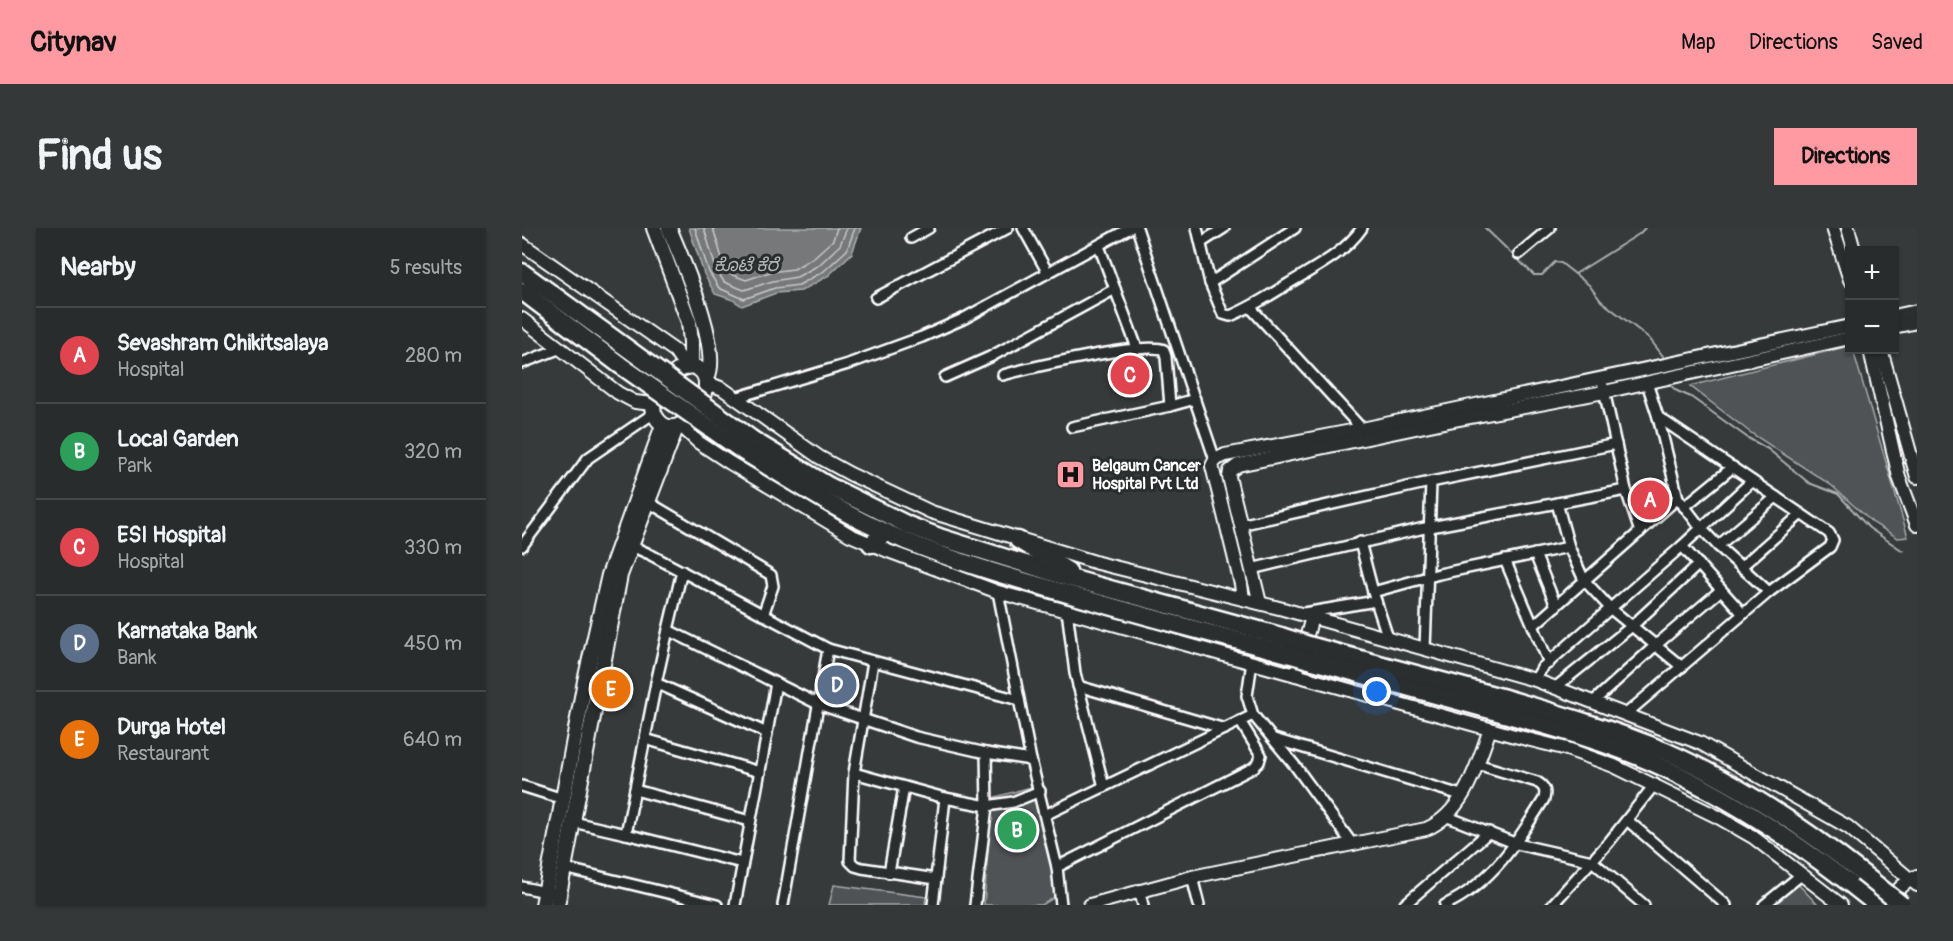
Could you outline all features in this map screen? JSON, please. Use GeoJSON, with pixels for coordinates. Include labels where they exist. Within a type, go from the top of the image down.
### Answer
{"type":"FeatureCollection","features":[{"type":"Feature","properties":{"kind":"highway"},"geometry":{"type":"LineString","coordinates":[[522,272],[631,351],[749,446],[815,495],[886,533],[996,573],[1082,599],[1279,644],[1548,711],[1665,751],[1712,774],[1831,849],[1877,905]]}},
{"type":"Feature","properties":{"kind":"highway"},"geometry":{"type":"LineString","coordinates":[[522,291],[620,365],[749,446],[908,525],[984,552],[1279,644]]}},
{"type":"Feature","properties":{"kind":"highway"},"geometry":{"type":"LineString","coordinates":[[871,544],[886,533]]}},
{"type":"Feature","properties":{"kind":"highway"},"geometry":{"type":"LineString","coordinates":[[1018,540],[1089,583]]}},
{"type":"Feature","properties":{"kind":"highway"},"geometry":{"type":"LineString","coordinates":[[1857,879],[1902,905]]}},
{"type":"Feature","properties":{"kind":"main road"},"geometry":{"type":"LineString","coordinates":[[654,228],[689,322],[691,342],[688,366],[659,389],[653,408],[673,426]]}},
{"type":"Feature","properties":{"kind":"main road"},"geometry":{"type":"LineString","coordinates":[[551,899],[564,868],[573,822],[573,780],[606,614],[620,575],[625,543],[639,496],[673,426],[691,417],[698,406],[710,372],[711,358],[707,335],[669,228]]}},
{"type":"Feature","properties":{"kind":"main road"},"geometry":{"type":"LineString","coordinates":[[688,366],[700,370],[707,381]]}},
{"type":"Feature","properties":{"kind":"main road"},"geometry":{"type":"LineString","coordinates":[[625,543],[648,502],[673,426]]}},
{"type":"Feature","properties":{"kind":"main road"},"geometry":{"type":"LineString","coordinates":[[551,899],[563,799],[573,780]]}},
{"type":"Feature","properties":{"kind":"street"},"geometry":{"type":"LineString","coordinates":[[911,238],[929,228]]}},
{"type":"Feature","properties":{"kind":"street"},"geometry":{"type":"LineString","coordinates":[[876,298],[1008,228]]}},
{"type":"Feature","properties":{"kind":"street"},"geometry":{"type":"LineString","coordinates":[[1023,228],[1048,273]]}},
{"type":"Feature","properties":{"kind":"street"},"geometry":{"type":"LineString","coordinates":[[735,398],[848,364],[922,337],[963,319],[1130,228]]}},
{"type":"Feature","properties":{"kind":"street"},"geometry":{"type":"LineString","coordinates":[[1137,228],[1215,460]]}},
{"type":"Feature","properties":{"kind":"street"},"geometry":{"type":"LineString","coordinates":[[1197,228],[1210,283],[1223,314],[1230,316],[1250,307],[1329,259],[1344,248],[1362,228]]}},
{"type":"Feature","properties":{"kind":"street"},"geometry":{"type":"LineString","coordinates":[[1202,242],[1224,228]]}},
{"type":"Feature","properties":{"kind":"street"},"geometry":{"type":"LineString","coordinates":[[1210,283],[1295,228]]}},
{"type":"Feature","properties":{"kind":"street"},"geometry":{"type":"LineString","coordinates":[[1519,254],[1550,228]]}},
{"type":"Feature","properties":{"kind":"street"},"geometry":{"type":"LineString","coordinates":[[1833,228],[1845,265]]}},
{"type":"Feature","properties":{"kind":"street"},"geometry":{"type":"LineString","coordinates":[[1848,228],[1853,246]]}},
{"type":"Feature","properties":{"kind":"street"},"geometry":{"type":"LineString","coordinates":[[522,244],[675,351],[688,366]]}},
{"type":"Feature","properties":{"kind":"street"},"geometry":{"type":"LineString","coordinates":[[1099,246],[1137,348]]}},
{"type":"Feature","properties":{"kind":"street"},"geometry":{"type":"LineString","coordinates":[[945,377],[990,357],[1115,289]]}},
{"type":"Feature","properties":{"kind":"street"},"geometry":{"type":"LineString","coordinates":[[1250,307],[1362,429]]}},
{"type":"Feature","properties":{"kind":"street"},"geometry":{"type":"LineString","coordinates":[[1899,315],[1917,311]]}},
{"type":"Feature","properties":{"kind":"street"},"geometry":{"type":"LineString","coordinates":[[522,319],[627,399],[653,408]]}},
{"type":"Feature","properties":{"kind":"street"},"geometry":{"type":"LineString","coordinates":[[1899,326],[1917,322]]}},
{"type":"Feature","properties":{"kind":"street"},"geometry":{"type":"LineString","coordinates":[[1260,603],[1229,477],[1230,471],[1238,465],[1647,383],[1666,372],[1845,327]]}},
{"type":"Feature","properties":{"kind":"street"},"geometry":{"type":"LineString","coordinates":[[1243,599],[1212,466],[1215,460],[1225,455],[1601,379],[1666,372],[1845,339]]}},
{"type":"Feature","properties":{"kind":"street"},"geometry":{"type":"LineString","coordinates":[[1003,375],[1030,367],[1137,348],[1158,347],[1164,350],[1170,406]]}},
{"type":"Feature","properties":{"kind":"street"},"geometry":{"type":"LineString","coordinates":[[522,363],[561,348]]}},
{"type":"Feature","properties":{"kind":"street"},"geometry":{"type":"LineString","coordinates":[[1871,354],[1899,477],[1917,525]]}},
{"type":"Feature","properties":{"kind":"street"},"geometry":{"type":"LineString","coordinates":[[1882,354],[1917,475],[1899,477]]}},
{"type":"Feature","properties":{"kind":"street"},"geometry":{"type":"LineString","coordinates":[[1601,379],[1626,490],[1640,532]]}},
{"type":"Feature","properties":{"kind":"street"},"geometry":{"type":"LineString","coordinates":[[707,381],[723,389],[819,457],[931,512],[1098,563],[1307,615],[1535,680],[1700,743],[1848,827],[1915,880],[1893,894],[1885,905]]}},
{"type":"Feature","properties":{"kind":"street"},"geometry":{"type":"LineString","coordinates":[[1647,383],[1678,498],[1718,546],[1770,592]]}},
{"type":"Feature","properties":{"kind":"street"},"geometry":{"type":"LineString","coordinates":[[1072,427],[1195,399]]}},
{"type":"Feature","properties":{"kind":"street"},"geometry":{"type":"LineString","coordinates":[[522,546],[588,458],[653,408]]}},
{"type":"Feature","properties":{"kind":"street"},"geometry":{"type":"LineString","coordinates":[[1626,714],[1743,614],[1830,547],[1833,540],[1829,533],[1658,417]]}},
{"type":"Feature","properties":{"kind":"street"},"geometry":{"type":"LineString","coordinates":[[673,426],[850,535],[998,592],[1567,749],[1614,766],[1655,784],[1753,837],[1841,905]]}},
{"type":"Feature","properties":{"kind":"street"},"geometry":{"type":"LineString","coordinates":[[1240,525],[1431,482],[1616,444]]}},
{"type":"Feature","properties":{"kind":"street"},"geometry":{"type":"LineString","coordinates":[[1684,507],[1733,467]]}},
{"type":"Feature","properties":{"kind":"street"},"geometry":{"type":"LineString","coordinates":[[1535,680],[1549,663],[1752,481]]}},
{"type":"Feature","properties":{"kind":"street"},"geometry":{"type":"LineString","coordinates":[[1425,649],[1431,482]]}},
{"type":"Feature","properties":{"kind":"street"},"geometry":{"type":"LineString","coordinates":[[1251,569],[1430,527],[1626,490]]}},
{"type":"Feature","properties":{"kind":"street"},"geometry":{"type":"LineString","coordinates":[[1718,546],[1776,497]]}},
{"type":"Feature","properties":{"kind":"street"},"geometry":{"type":"LineString","coordinates":[[1533,626],[1678,498]]}},
{"type":"Feature","properties":{"kind":"street"},"geometry":{"type":"LineString","coordinates":[[648,502],[771,575],[773,586],[764,615]]}},
{"type":"Feature","properties":{"kind":"street"},"geometry":{"type":"LineString","coordinates":[[1557,503],[1569,547],[1584,580],[1611,609],[1682,667]]}},
{"type":"Feature","properties":{"kind":"street"},"geometry":{"type":"LineString","coordinates":[[1741,567],[1801,514]]}},
{"type":"Feature","properties":{"kind":"street"},"geometry":{"type":"LineString","coordinates":[[1360,542],[1374,597],[1388,638]]}},
{"type":"Feature","properties":{"kind":"street"},"geometry":{"type":"LineString","coordinates":[[625,543],[828,649],[1018,700]]}},
{"type":"Feature","properties":{"kind":"street"},"geometry":{"type":"LineString","coordinates":[[1682,546],[1743,614]]}},
{"type":"Feature","properties":{"kind":"street"},"geometry":{"type":"LineString","coordinates":[[1307,615],[1374,597],[1428,577],[1569,547]]}},
{"type":"Feature","properties":{"kind":"street"},"geometry":{"type":"LineString","coordinates":[[1535,554],[1556,606]]}},
{"type":"Feature","properties":{"kind":"street"},"geometry":{"type":"LineString","coordinates":[[1505,560],[1549,663]]}},
{"type":"Feature","properties":{"kind":"street"},"geometry":{"type":"LineString","coordinates":[[1556,687],[1632,626],[1699,564]]}},
{"type":"Feature","properties":{"kind":"street"},"geometry":{"type":"LineString","coordinates":[[626,834],[656,683],[682,571]]}},
{"type":"Feature","properties":{"kind":"street"},"geometry":{"type":"LineString","coordinates":[[1594,701],[1721,590]]}},
{"type":"Feature","properties":{"kind":"street"},"geometry":{"type":"LineString","coordinates":[[998,592],[1018,700],[1057,867],[1061,905]]}},
{"type":"Feature","properties":{"kind":"street"},"geometry":{"type":"LineString","coordinates":[[1067,610],[1078,686],[1104,787]]}},
{"type":"Feature","properties":{"kind":"street"},"geometry":{"type":"LineString","coordinates":[[1296,675],[1307,615]]}},
{"type":"Feature","properties":{"kind":"street"},"geometry":{"type":"LineString","coordinates":[[668,630],[818,704],[916,737],[986,753],[1031,760]]}},
{"type":"Feature","properties":{"kind":"street"},"geometry":{"type":"LineString","coordinates":[[783,905],[828,649]]}},
{"type":"Feature","properties":{"kind":"street"},"geometry":{"type":"LineString","coordinates":[[873,662],[854,773],[850,861],[855,866],[936,879]]}},
{"type":"Feature","properties":{"kind":"street"},"geometry":{"type":"LineString","coordinates":[[1252,662],[1247,696],[1253,715],[1274,739],[1353,845]]}},
{"type":"Feature","properties":{"kind":"street"},"geometry":{"type":"LineString","coordinates":[[656,683],[767,733]]}},
{"type":"Feature","properties":{"kind":"street"},"geometry":{"type":"LineString","coordinates":[[735,905],[776,683]]}},
{"type":"Feature","properties":{"kind":"street"},"geometry":{"type":"LineString","coordinates":[[1078,686],[1225,729]]}},
{"type":"Feature","properties":{"kind":"street"},"geometry":{"type":"LineString","coordinates":[[1046,815],[1253,715]]}},
{"type":"Feature","properties":{"kind":"street"},"geometry":{"type":"LineString","coordinates":[[1057,867],[1253,768],[1259,762],[1261,755],[1240,721]]}},
{"type":"Feature","properties":{"kind":"street"},"geometry":{"type":"LineString","coordinates":[[1090,905],[1192,877],[1426,830],[1448,817],[1477,764],[1490,729]]}},
{"type":"Feature","properties":{"kind":"street"},"geometry":{"type":"LineString","coordinates":[[645,739],[760,772]]}},
{"type":"Feature","properties":{"kind":"street"},"geometry":{"type":"LineString","coordinates":[[1274,739],[1461,795]]}},
{"type":"Feature","properties":{"kind":"street"},"geometry":{"type":"LineString","coordinates":[[975,905],[987,807],[986,753]]}},
{"type":"Feature","properties":{"kind":"street"},"geometry":{"type":"LineString","coordinates":[[1445,905],[1469,892],[1498,866],[1517,844],[1544,799],[1543,786],[1538,782],[1477,764]]}},
{"type":"Feature","properties":{"kind":"street"},"geometry":{"type":"LineString","coordinates":[[854,773],[987,807],[1013,802],[1040,791]]}},
{"type":"Feature","properties":{"kind":"street"},"geometry":{"type":"LineString","coordinates":[[1552,905],[1627,820],[1655,784]]}},
{"type":"Feature","properties":{"kind":"street"},"geometry":{"type":"LineString","coordinates":[[522,786],[563,799]]}},
{"type":"Feature","properties":{"kind":"street"},"geometry":{"type":"LineString","coordinates":[[889,873],[904,787]]}},
{"type":"Feature","properties":{"kind":"street"},"geometry":{"type":"LineString","coordinates":[[635,790],[750,821]]}},
{"type":"Feature","properties":{"kind":"street"},"geometry":{"type":"LineString","coordinates":[[933,905],[945,798]]}},
{"type":"Feature","properties":{"kind":"street"},"geometry":{"type":"LineString","coordinates":[[1448,817],[1517,844],[1592,861],[1644,905]]}},
{"type":"Feature","properties":{"kind":"street"},"geometry":{"type":"LineString","coordinates":[[1627,820],[1726,905]]}},
{"type":"Feature","properties":{"kind":"street"},"geometry":{"type":"LineString","coordinates":[[573,822],[742,863]]}},
{"type":"Feature","properties":{"kind":"street"},"geometry":{"type":"LineString","coordinates":[[1404,905],[1489,832]]}},
{"type":"Feature","properties":{"kind":"street"},"geometry":{"type":"LineString","coordinates":[[564,868],[717,905]]}},
{"type":"Feature","properties":{"kind":"street"},"geometry":{"type":"LineString","coordinates":[[1764,905],[1801,874]]}},
{"type":"Feature","properties":{"kind":"street"},"geometry":{"type":"LineString","coordinates":[[1192,877],[1199,905]]}},
{"type":"Feature","properties":{"kind":"street"},"geometry":{"type":"LineString","coordinates":[[522,887],[551,899]]}},
{"type":"Feature","properties":{"kind":"street"},"geometry":{"type":"LineString","coordinates":[[1139,890],[1143,905]]}},
{"type":"Feature","properties":{"kind":"shaded area"},"geometry":{"type":"Polygon","coordinates":[[[1845,347],[1845,354],[1854,354],[1908,537],[1898,538],[1873,523],[1831,485],[1751,433],[1690,386],[1845,347]]]}},
{"type":"Feature","properties":{"kind":"shaded area"},"geometry":{"type":"Polygon","coordinates":[[[1035,786],[1060,894],[1042,905],[984,905],[991,808],[995,797],[1035,786]]]}},
{"type":"Feature","properties":{"kind":"shaded area"},"geometry":{"type":"Polygon","coordinates":[[[1796,882],[1818,905],[1766,905],[1796,882]]]}},
{"type":"Feature","properties":{"kind":"shaded area"},"geometry":{"type":"Polygon","coordinates":[[[834,885],[926,897],[925,905],[829,905],[834,885]]]}},
{"type":"Feature","properties":{"kind":"water","name":"ಕೊಟೆ ಕೆರೆ"},"geometry":{"type":"Polygon","coordinates":[[[689,228],[861,228],[852,253],[828,276],[801,291],[776,293],[742,306],[733,300],[715,294],[704,274],[689,228]]]}},
{"type":"Feature","properties":{"kind":"waterway"},"geometry":{"type":"LineString","coordinates":[[1485,228],[1534,275],[1542,275],[1555,262],[1561,263],[1589,285],[1601,301],[1649,338],[1663,356]]}},
{"type":"Feature","properties":{"kind":"waterway"},"geometry":{"type":"LineString","coordinates":[[1575,274],[1645,228]]}},
{"type":"Feature","properties":{"kind":"waterway"},"geometry":{"type":"LineString","coordinates":[[1670,385],[1768,449],[1809,483],[1838,494],[1869,528],[1903,551]]}},
{"type":"Feature","properties":{"kind":"place","name":"ESI Hospital"},"geometry":{"type":"Point","coordinates":[1130,375]}},
{"type":"Feature","properties":{"kind":"place","name":"Belgaum Cancer Hospital Pvt Ltd"},"geometry":{"type":"Point","coordinates":[1071,475]}},
{"type":"Feature","properties":{"kind":"place","name":"Sevashram Chikitsalaya"},"geometry":{"type":"Point","coordinates":[1650,500]}},
{"type":"Feature","properties":{"kind":"place","name":"Karnataka Bank"},"geometry":{"type":"Point","coordinates":[837,685]}},
{"type":"Feature","properties":{"kind":"place","name":"Durga Hotel"},"geometry":{"type":"Point","coordinates":[611,689]}},
{"type":"Feature","properties":{"kind":"place","name":"Local Garden"},"geometry":{"type":"Point","coordinates":[1017,830]}}]}
